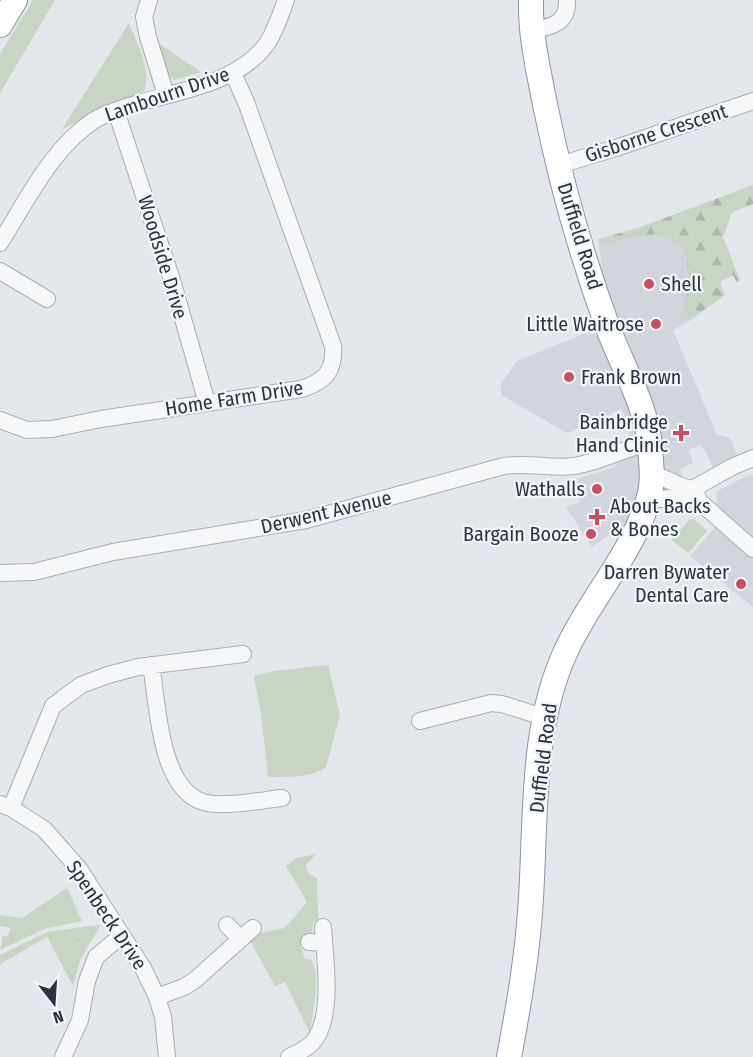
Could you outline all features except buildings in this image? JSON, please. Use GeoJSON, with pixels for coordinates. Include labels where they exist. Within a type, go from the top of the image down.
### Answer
{"type":"FeatureCollection","features":[{"type":"Feature","properties":{"kind":"highway"},"geometry":{"type":"LineString","coordinates":[[0,25],[15,0]]}},
{"type":"Feature","properties":{"kind":"highway","name":"Duffield Road"},"geometry":{"type":"LineString","coordinates":[[509,1057],[527,948],[538,777],[551,690],[565,653],[630,543],[650,487],[650,443],[641,411],[595,290],[559,165],[536,62],[531,0]]}},
{"type":"Feature","properties":{"kind":"street"},"geometry":{"type":"LineString","coordinates":[[149,0],[144,17],[166,95]]}},
{"type":"Feature","properties":{"kind":"street","name":"Lambourn Drive"},"geometry":{"type":"LineString","coordinates":[[0,243],[61,148],[95,120],[233,73],[252,60],[267,43],[277,26],[286,0]]}},
{"type":"Feature","properties":{"kind":"street"},"geometry":{"type":"LineString","coordinates":[[532,30],[558,24],[566,14],[567,0]]}},
{"type":"Feature","properties":{"kind":"street","name":"Home Farm Drive"},"geometry":{"type":"LineString","coordinates":[[0,420],[16,427],[39,431],[101,419],[301,389],[323,379],[330,369],[334,358],[333,346],[246,102],[233,73]]}},
{"type":"Feature","properties":{"kind":"street","name":"Gisborne Crescent"},"geometry":{"type":"LineString","coordinates":[[559,165],[753,101]]}},
{"type":"Feature","properties":{"kind":"street","name":"Woodside Drive"},"geometry":{"type":"LineString","coordinates":[[116,111],[172,280],[207,403]]}},
{"type":"Feature","properties":{"kind":"street"},"geometry":{"type":"LineString","coordinates":[[0,271],[47,299]]}},
{"type":"Feature","properties":{"kind":"street","name":"Derwent Avenue"},"geometry":{"type":"LineString","coordinates":[[0,573],[34,572],[112,552],[306,520],[504,466],[517,464],[578,465],[630,447],[650,443]]}},
{"type":"Feature","properties":{"kind":"street"},"geometry":{"type":"LineString","coordinates":[[693,489],[682,487],[665,477],[650,487],[671,499],[693,489],[732,467],[753,458]]}},
{"type":"Feature","properties":{"kind":"street"},"geometry":{"type":"LineString","coordinates":[[693,489],[700,502],[753,549]]}},
{"type":"Feature","properties":{"kind":"street"},"geometry":{"type":"LineString","coordinates":[[6,806],[53,706],[81,685],[108,675],[151,665],[243,654]]}},
{"type":"Feature","properties":{"kind":"street"},"geometry":{"type":"LineString","coordinates":[[151,665],[167,759],[177,783],[194,798],[206,803],[282,798]]}},
{"type":"Feature","properties":{"kind":"street"},"geometry":{"type":"LineString","coordinates":[[420,721],[490,703],[502,704],[546,718]]}},
{"type":"Feature","properties":{"kind":"street","name":"Spenbeck Drive"},"geometry":{"type":"LineString","coordinates":[[6,806],[44,829],[80,870],[122,935],[143,968],[157,997],[163,1017],[167,1057]]}},
{"type":"Feature","properties":{"kind":"street"},"geometry":{"type":"LineString","coordinates":[[157,997],[184,987],[195,980],[247,933],[227,925]]}},
{"type":"Feature","properties":{"kind":"street"},"geometry":{"type":"LineString","coordinates":[[63,1057],[80,1020],[87,981],[96,957],[122,935]]}},
{"type":"Feature","properties":{"kind":"street"},"geometry":{"type":"LineString","coordinates":[[289,1057],[312,1042],[321,1029],[326,1009],[318,938]]}},
{"type":"Feature","properties":{"kind":"shaded area"},"geometry":{"type":"Polygon","coordinates":[[[660,227],[687,247],[691,299],[697,316],[673,330],[717,435],[730,438],[739,459],[714,470],[701,445],[688,450],[693,463],[680,469],[685,484],[592,547],[566,507],[580,502],[574,480],[615,467],[630,436],[622,409],[567,433],[501,395],[501,384],[517,361],[616,321],[605,292],[598,239],[638,228],[660,227]]]}},
{"type":"Feature","properties":{"kind":"shaded area"},"geometry":{"type":"Polygon","coordinates":[[[751,474],[753,477],[753,607],[690,556],[725,516],[716,504],[717,491],[751,474]]]}},
{"type":"Feature","properties":{"kind":"green space"},"geometry":{"type":"Polygon","coordinates":[[[33,0],[55,0],[0,93],[0,54],[33,0]]]}},
{"type":"Feature","properties":{"kind":"green space"},"geometry":{"type":"Polygon","coordinates":[[[129,23],[145,65],[144,91],[62,129],[129,23]]]}},
{"type":"Feature","properties":{"kind":"green space"},"geometry":{"type":"Polygon","coordinates":[[[155,41],[201,72],[174,80],[166,75],[155,41]]]}},
{"type":"Feature","properties":{"kind":"green space"},"geometry":{"type":"Polygon","coordinates":[[[753,185],[753,204],[732,212],[723,237],[740,280],[737,283],[733,275],[720,282],[725,295],[689,321],[683,304],[688,293],[687,257],[680,243],[659,234],[636,236],[606,244],[598,239],[638,228],[753,185]]]}},
{"type":"Feature","properties":{"kind":"green space"},"geometry":{"type":"Polygon","coordinates":[[[694,519],[707,531],[688,553],[672,540],[689,520],[694,519]]]}},
{"type":"Feature","properties":{"kind":"green space"},"geometry":{"type":"Polygon","coordinates":[[[328,665],[340,715],[326,767],[306,775],[268,777],[254,676],[275,671],[328,665]]]}},
{"type":"Feature","properties":{"kind":"green space"},"geometry":{"type":"Polygon","coordinates":[[[316,854],[306,865],[308,873],[317,878],[318,921],[313,922],[312,933],[302,940],[300,945],[305,959],[310,959],[314,965],[315,973],[316,983],[310,1033],[285,982],[275,986],[251,942],[260,933],[285,928],[307,902],[286,866],[296,858],[316,854]]]}},
{"type":"Feature","properties":{"kind":"green space"},"geometry":{"type":"Polygon","coordinates":[[[67,888],[82,921],[44,929],[0,950],[3,935],[7,937],[11,928],[0,926],[0,915],[22,918],[67,888]]]}},
{"type":"Feature","properties":{"kind":"green space"},"geometry":{"type":"Polygon","coordinates":[[[101,925],[81,958],[76,946],[82,927],[101,925]]]}},
{"type":"Feature","properties":{"kind":"green space"},"geometry":{"type":"Polygon","coordinates":[[[82,927],[76,946],[81,958],[73,986],[47,937],[0,964],[0,955],[47,932],[82,927]]]}},
{"type":"Feature","properties":{"kind":"place","name":"Shell"},"geometry":{"type":"Point","coordinates":[649,284]}},
{"type":"Feature","properties":{"kind":"place","name":"Little Waitrose"},"geometry":{"type":"Point","coordinates":[656,324]}},
{"type":"Feature","properties":{"kind":"place","name":"Frank Brown"},"geometry":{"type":"Point","coordinates":[569,377]}},
{"type":"Feature","properties":{"kind":"place","name":"Bainbridge Hand Clinic"},"geometry":{"type":"Point","coordinates":[681,433]}},
{"type":"Feature","properties":{"kind":"place","name":"Wathalls"},"geometry":{"type":"Point","coordinates":[597,489]}},
{"type":"Feature","properties":{"kind":"place","name":"About Backs & Bones"},"geometry":{"type":"Point","coordinates":[597,517]}},
{"type":"Feature","properties":{"kind":"place","name":"Bargain Booze"},"geometry":{"type":"Point","coordinates":[591,534]}},
{"type":"Feature","properties":{"kind":"place","name":"Darren Bywater Dental Care"},"geometry":{"type":"Point","coordinates":[741,584]}}]}
